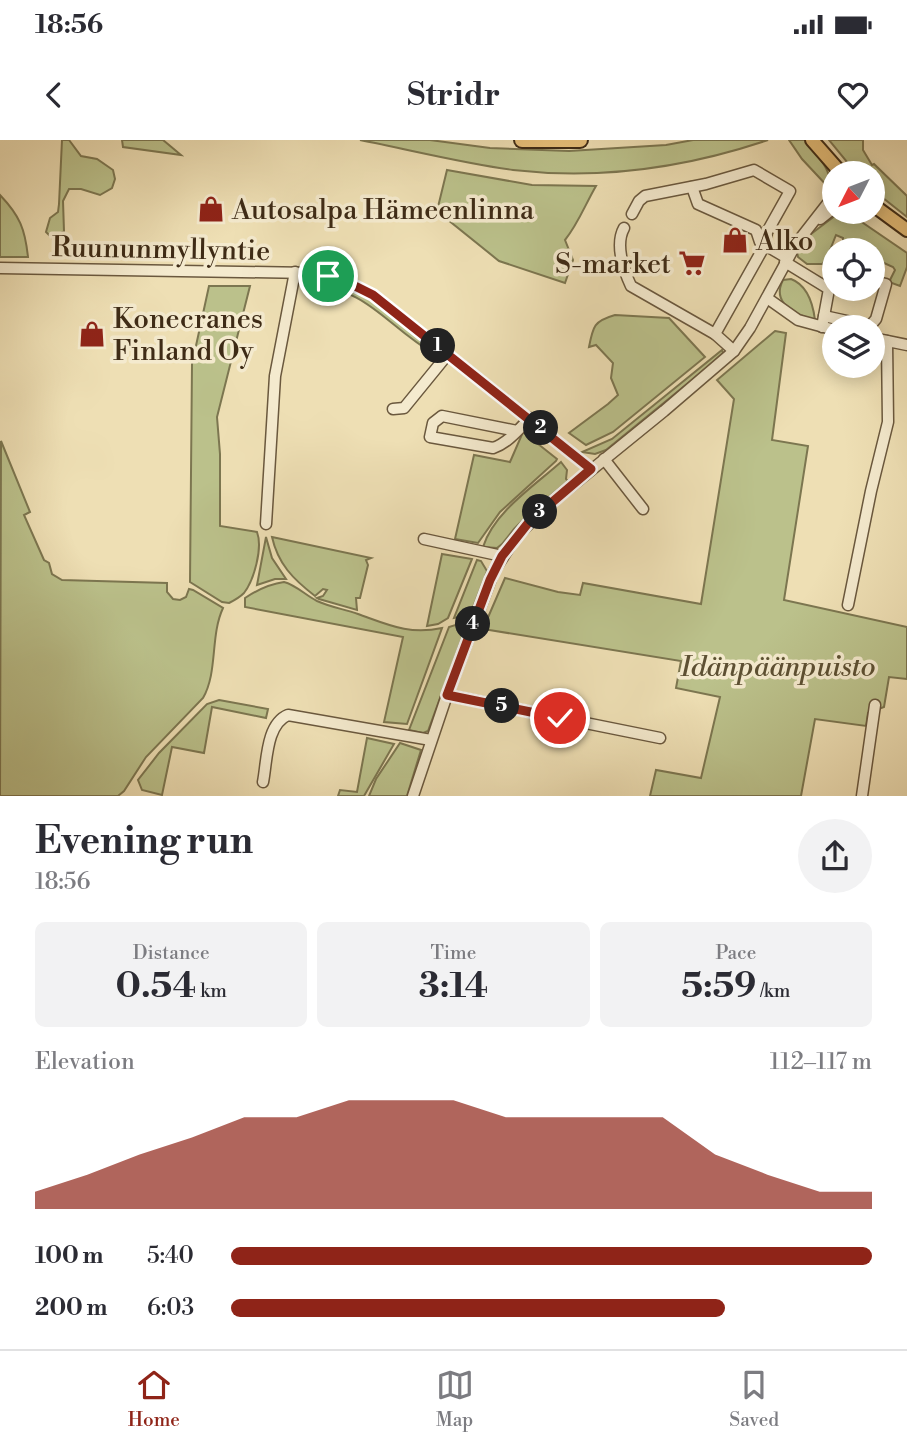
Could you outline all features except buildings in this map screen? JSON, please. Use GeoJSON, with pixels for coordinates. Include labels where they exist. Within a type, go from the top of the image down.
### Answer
{"type":"FeatureCollection","features":[{"type":"Feature","properties":{"kind":"highway"},"geometry":{"type":"LineString","coordinates":[[523,140],[580,140]]}},
{"type":"Feature","properties":{"kind":"main road"},"geometry":{"type":"LineString","coordinates":[[812,140],[830,161]]}},
{"type":"Feature","properties":{"kind":"main road"},"geometry":{"type":"LineString","coordinates":[[822,140],[834,161]]}},
{"type":"Feature","properties":{"kind":"main road"},"geometry":{"type":"LineString","coordinates":[[886,215],[907,230]]}},
{"type":"Feature","properties":{"kind":"street"},"geometry":{"type":"LineString","coordinates":[[632,214],[645,196],[692,187],[754,170],[790,191],[767,232],[765,245],[715,334]]}},
{"type":"Feature","properties":{"kind":"street"},"geometry":{"type":"LineString","coordinates":[[692,187],[698,204],[756,230],[760,242],[822,284]]}},
{"type":"Feature","properties":{"kind":"street"},"geometry":{"type":"LineString","coordinates":[[413,796],[447,695],[490,580],[502,556],[529,522],[734,351],[750,328],[786,260],[822,210]]}},
{"type":"Feature","properties":{"kind":"street"},"geometry":{"type":"LineString","coordinates":[[808,227],[822,216]]}},
{"type":"Feature","properties":{"kind":"street"},"geometry":{"type":"LineString","coordinates":[[624,228],[619,236],[624,272],[631,286],[715,334],[734,351]]}},
{"type":"Feature","properties":{"kind":"street","name":"Ruununmyllyntie"},"geometry":{"type":"LineString","coordinates":[[0,268],[295,272],[345,281],[373,295],[591,469]]}},
{"type":"Feature","properties":{"kind":"street"},"geometry":{"type":"LineString","coordinates":[[266,524],[275,376],[295,272]]}},
{"type":"Feature","properties":{"kind":"street"},"geometry":{"type":"LineString","coordinates":[[767,298],[798,320],[822,321]]}},
{"type":"Feature","properties":{"kind":"street"},"geometry":{"type":"LineString","coordinates":[[848,605],[888,422],[887,341],[907,345]]}},
{"type":"Feature","properties":{"kind":"street"},"geometry":{"type":"LineString","coordinates":[[393,409],[404,408],[448,354]]}},
{"type":"Feature","properties":{"kind":"street"},"geometry":{"type":"LineString","coordinates":[[517,431],[442,416],[433,423],[430,437],[493,448],[502,445],[517,431],[530,418]]}},
{"type":"Feature","properties":{"kind":"street"},"geometry":{"type":"LineString","coordinates":[[604,458],[643,509]]}},
{"type":"Feature","properties":{"kind":"street"},"geometry":{"type":"LineString","coordinates":[[424,538],[502,556]]}},
{"type":"Feature","properties":{"kind":"street"},"geometry":{"type":"LineString","coordinates":[[447,695],[660,738]]}},
{"type":"Feature","properties":{"kind":"street"},"geometry":{"type":"LineString","coordinates":[[862,796],[875,705]]}},
{"type":"Feature","properties":{"kind":"street"},"geometry":{"type":"LineString","coordinates":[[263,782],[273,730],[281,718],[288,715],[431,740]]}},
{"type":"Feature","properties":{"kind":"green space"},"geometry":{"type":"Polygon","coordinates":[[[62,140],[69,140],[81,156],[97,159],[113,170],[115,179],[112,188],[100,195],[81,189],[69,189],[63,201],[64,231],[52,238],[46,232],[50,218],[58,212],[62,140]]]}},
{"type":"Feature","properties":{"kind":"green space"},"geometry":{"type":"Polygon","coordinates":[[[122,140],[163,140],[181,155],[123,147],[122,140]]]}},
{"type":"Feature","properties":{"kind":"green space"},"geometry":{"type":"Polygon","coordinates":[[[360,140],[430,140],[490,148],[569,151],[666,145],[693,140],[768,140],[705,158],[642,169],[546,173],[494,167],[360,140]]]}},
{"type":"Feature","properties":{"kind":"green space"},"geometry":{"type":"Polygon","coordinates":[[[789,140],[805,140],[822,163],[822,180],[789,140]]]}},
{"type":"Feature","properties":{"kind":"green space"},"geometry":{"type":"Polygon","coordinates":[[[829,140],[863,140],[863,150],[870,161],[846,161],[829,140]]]}},
{"type":"Feature","properties":{"kind":"green space"},"geometry":{"type":"Polygon","coordinates":[[[447,170],[532,185],[596,186],[565,240],[573,260],[565,283],[499,261],[437,211],[447,170]]]}},
{"type":"Feature","properties":{"kind":"green space"},"geometry":{"type":"Polygon","coordinates":[[[886,176],[907,196],[907,217],[886,200],[886,176]]]}},
{"type":"Feature","properties":{"kind":"green space"},"geometry":{"type":"Polygon","coordinates":[[[0,195],[20,223],[28,257],[0,257],[0,195]]]}},
{"type":"Feature","properties":{"kind":"green space"},"geometry":{"type":"Polygon","coordinates":[[[824,224],[865,224],[907,253],[907,267],[900,286],[889,282],[895,270],[885,263],[885,238],[843,238],[836,235],[835,238],[822,238],[822,264],[807,264],[798,257],[797,252],[811,234],[824,224]]]}},
{"type":"Feature","properties":{"kind":"green space"},"geometry":{"type":"Polygon","coordinates":[[[311,279],[346,287],[362,295],[393,316],[435,351],[436,355],[362,301],[327,286],[304,282],[311,279]]]}},
{"type":"Feature","properties":{"kind":"green space"},"geometry":{"type":"Polygon","coordinates":[[[791,279],[801,286],[808,296],[815,320],[793,311],[783,301],[780,288],[783,280],[791,279]]]}},
{"type":"Feature","properties":{"kind":"green space"},"geometry":{"type":"Polygon","coordinates":[[[209,286],[250,286],[217,417],[220,526],[257,532],[259,546],[248,587],[229,603],[222,602],[190,582],[192,364],[209,286]]]}},
{"type":"Feature","properties":{"kind":"green space"},"geometry":{"type":"Polygon","coordinates":[[[615,315],[669,318],[705,357],[613,432],[586,445],[569,433],[618,395],[611,378],[613,363],[596,345],[589,347],[596,325],[615,315]]]}},
{"type":"Feature","properties":{"kind":"green space","name":"Idänpäänpuisto"},"geometry":{"type":"Polygon","coordinates":[[[775,331],[786,333],[772,440],[808,446],[784,600],[907,627],[907,679],[889,677],[884,707],[868,713],[866,726],[815,719],[801,796],[650,796],[656,770],[701,778],[720,697],[676,688],[681,661],[483,629],[505,578],[580,595],[583,583],[701,604],[734,399],[717,380],[775,331]]]}},
{"type":"Feature","properties":{"kind":"green space"},"geometry":{"type":"Polygon","coordinates":[[[722,350],[723,353],[709,366],[606,450],[595,454],[582,452],[612,439],[722,350]]]}},
{"type":"Feature","properties":{"kind":"green space"},"geometry":{"type":"Polygon","coordinates":[[[523,432],[557,459],[556,461],[500,512],[478,543],[455,539],[474,455],[510,462],[523,432]]]}},
{"type":"Feature","properties":{"kind":"green space"},"geometry":{"type":"Polygon","coordinates":[[[1,441],[30,512],[24,515],[52,574],[62,580],[167,583],[167,592],[173,599],[186,597],[189,589],[223,608],[216,630],[211,677],[203,698],[146,757],[118,796],[0,796],[1,441]]]}},
{"type":"Feature","properties":{"kind":"green space"},"geometry":{"type":"Polygon","coordinates":[[[561,462],[567,470],[568,481],[545,500],[542,498],[532,506],[534,509],[497,548],[483,547],[488,534],[505,511],[561,462]]]}},
{"type":"Feature","properties":{"kind":"green space"},"geometry":{"type":"Polygon","coordinates":[[[266,537],[272,558],[286,579],[275,579],[257,585],[266,537]]]}},
{"type":"Feature","properties":{"kind":"green space"},"geometry":{"type":"Polygon","coordinates":[[[272,537],[371,558],[366,560],[368,565],[360,598],[356,598],[357,610],[317,598],[323,596],[327,590],[323,589],[315,596],[307,590],[282,563],[272,537]]]}},
{"type":"Feature","properties":{"kind":"green space"},"geometry":{"type":"Polygon","coordinates":[[[442,554],[472,559],[448,618],[427,626],[442,554]]]}},
{"type":"Feature","properties":{"kind":"green space"},"geometry":{"type":"Polygon","coordinates":[[[477,560],[481,561],[487,571],[470,615],[454,618],[477,560]]]}},
{"type":"Feature","properties":{"kind":"green space"},"geometry":{"type":"Polygon","coordinates":[[[284,582],[322,603],[390,625],[409,630],[442,628],[407,724],[384,722],[403,637],[245,607],[245,598],[284,582]]]}},
{"type":"Feature","properties":{"kind":"green space"},"geometry":{"type":"Polygon","coordinates":[[[468,621],[428,731],[423,733],[409,730],[449,627],[468,621]]]}},
{"type":"Feature","properties":{"kind":"green space"},"geometry":{"type":"Polygon","coordinates":[[[219,700],[268,709],[266,718],[212,707],[204,753],[172,747],[162,795],[142,790],[138,780],[159,753],[207,704],[219,700]]]}},
{"type":"Feature","properties":{"kind":"green space"},"geometry":{"type":"Polygon","coordinates":[[[367,738],[394,744],[364,796],[338,796],[340,790],[357,792],[367,738]]]}},
{"type":"Feature","properties":{"kind":"green space"},"geometry":{"type":"Polygon","coordinates":[[[400,743],[421,750],[407,796],[369,796],[376,779],[400,743]]]}},
{"type":"Feature","properties":{"kind":"place","name":"Autosalpa Hämeenlinna"},"geometry":{"type":"Point","coordinates":[211,209]}},
{"type":"Feature","properties":{"kind":"place","name":"Alko"},"geometry":{"type":"Point","coordinates":[735,240]}},
{"type":"Feature","properties":{"kind":"place","name":"S-market"},"geometry":{"type":"Point","coordinates":[692,263]}},
{"type":"Feature","properties":{"kind":"place","name":"Konecranes Finland Oy"},"geometry":{"type":"Point","coordinates":[92,334]}},
{"type":"Feature","properties":{"kind":"route"},"geometry":{"type":"LineString","coordinates":[[328,276],[373,295],[591,469],[529,522],[502,556],[490,580],[447,695],[560,718]]}}]}
